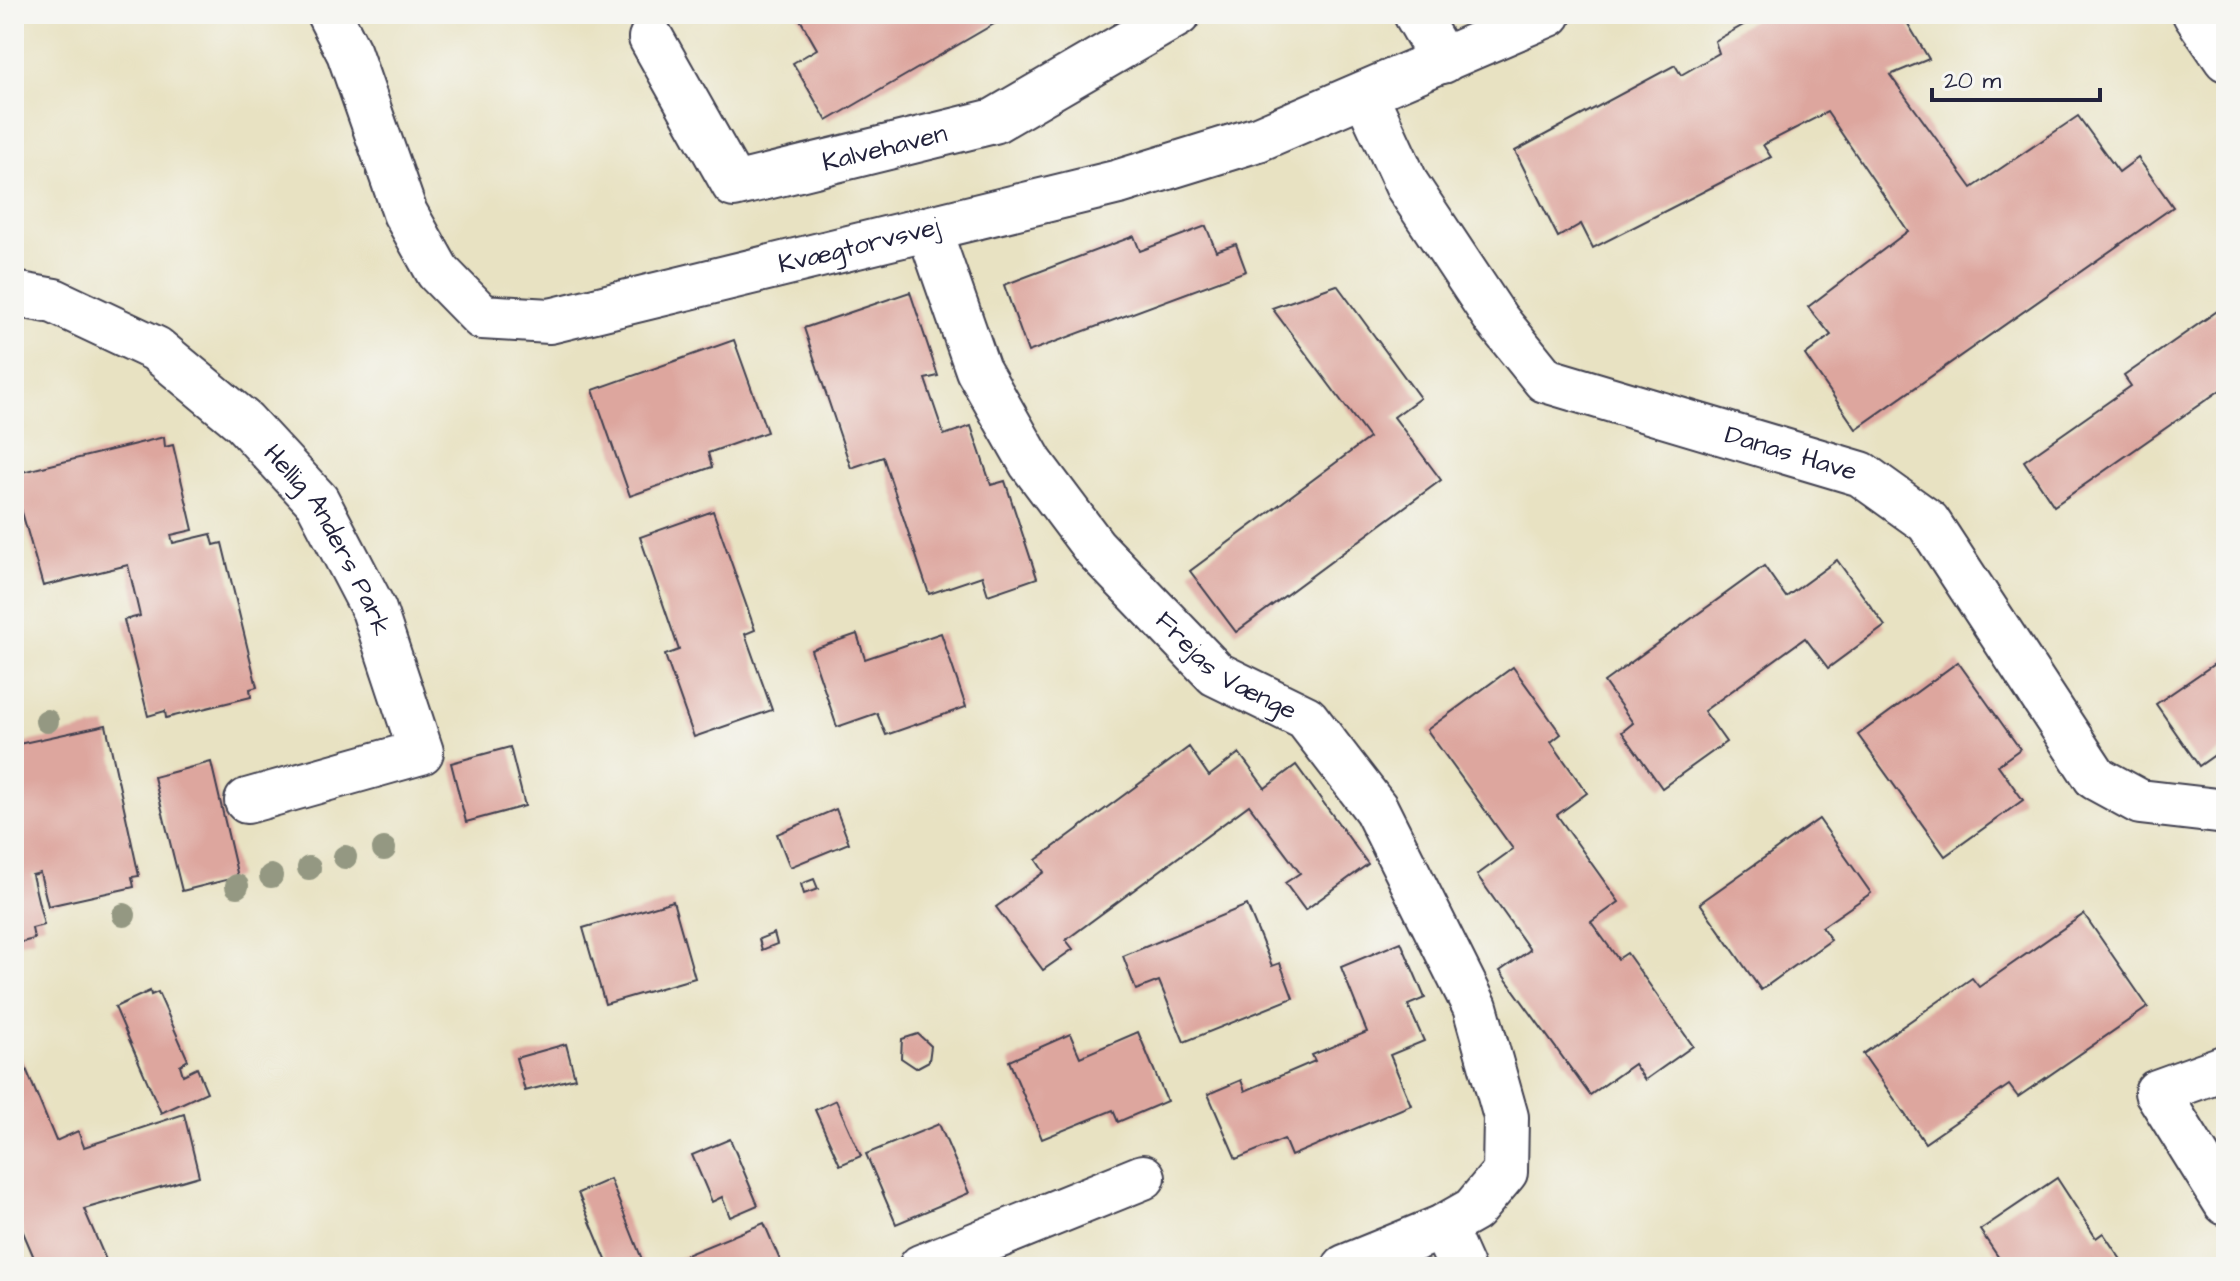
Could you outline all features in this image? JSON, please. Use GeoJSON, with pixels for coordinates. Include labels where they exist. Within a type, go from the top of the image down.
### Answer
{"type":"FeatureCollection","features":[{"type":"Feature","properties":{"kind":"street","name":"Kvægtorvsvej"},"geometry":{"type":"LineString","coordinates":[[329,14],[349,53],[405,213],[438,272],[482,317],[550,321],[1119,182],[1258,139],[1549,14]]}},
{"type":"Feature","properties":{"kind":"street","name":"Kalvehaven"},"geometry":{"type":"LineString","coordinates":[[651,38],[734,185],[994,121],[1178,14]]}},
{"type":"Feature","properties":{"kind":"street"},"geometry":{"type":"LineString","coordinates":[[1416,14],[1443,61]]}},
{"type":"Feature","properties":{"kind":"street"},"geometry":{"type":"LineString","coordinates":[[2195,14],[2226,59]]}},
{"type":"Feature","properties":{"kind":"street","name":"Danas Have"},"geometry":{"type":"LineString","coordinates":[[1365,94],[1407,185],[1496,319],[1545,380],[1861,474],[1928,522],[2096,778],[2140,802],[2226,812]]}},
{"type":"Feature","properties":{"kind":"street","name":"Frejas Vænge"},"geometry":{"type":"LineString","coordinates":[[929,230],[978,370],[1031,463],[1094,547],[1216,674],[1306,718],[1376,809],[1475,1007],[1506,1117],[1505,1172],[1473,1210],[1443,1227],[1345,1267]]}},
{"type":"Feature","properties":{"kind":"street","name":"Hellig Anders Park"},"geometry":{"type":"LineString","coordinates":[[14,294],[54,301],[156,349],[244,422],[317,501],[374,610],[421,752],[247,801]]}},
{"type":"Feature","properties":{"kind":"street"},"geometry":{"type":"LineString","coordinates":[[2226,1067],[2157,1092],[2226,1203]]}},
{"type":"Feature","properties":{"kind":"street"},"geometry":{"type":"LineString","coordinates":[[921,1267],[1143,1177]]}},
{"type":"Feature","properties":{"kind":"street"},"geometry":{"type":"LineString","coordinates":[[1443,1227],[1461,1267]]}},
{"type":"Feature","properties":{"kind":"building"},"geometry":{"type":"Polygon","coordinates":[[[797,14],[1011,14],[827,121],[793,63],[817,49],[797,14]]]}},
{"type":"Feature","properties":{"kind":"building"},"geometry":{"type":"Polygon","coordinates":[[[1763,14],[1902,14],[1929,59],[1890,75],[1972,188],[2078,116],[2119,172],[2138,158],[2173,207],[1856,429],[1805,355],[1831,335],[1808,307],[1908,231],[1827,112],[1763,145],[1771,157],[1593,248],[1581,224],[1558,237],[1515,151],[1675,65],[1681,75],[1719,53],[1715,41],[1763,14]]]}},
{"type":"Feature","properties":{"kind":"building"},"geometry":{"type":"Polygon","coordinates":[[[1206,226],[1216,251],[1236,244],[1246,271],[1028,352],[1004,285],[1134,236],[1140,251],[1206,226]]]}},
{"type":"Feature","properties":{"kind":"building"},"geometry":{"type":"Polygon","coordinates":[[[1337,285],[1420,398],[1394,417],[1441,480],[1236,632],[1190,571],[1369,438],[1272,308],[1337,285]]]}},
{"type":"Feature","properties":{"kind":"building"},"geometry":{"type":"Polygon","coordinates":[[[910,292],[938,376],[925,379],[944,435],[971,426],[991,485],[1005,481],[1037,578],[988,595],[982,576],[929,594],[883,457],[851,468],[804,328],[910,292]]]}},
{"type":"Feature","properties":{"kind":"building"},"geometry":{"type":"Polygon","coordinates":[[[2226,305],[2226,386],[2054,506],[2024,461],[2131,386],[2124,376],[2226,305]]]}},
{"type":"Feature","properties":{"kind":"building"},"geometry":{"type":"Polygon","coordinates":[[[734,340],[767,432],[708,453],[712,467],[630,496],[593,390],[734,340]]]}},
{"type":"Feature","properties":{"kind":"building"},"geometry":{"type":"Polygon","coordinates":[[[164,437],[165,447],[173,445],[193,530],[171,535],[173,543],[211,534],[214,545],[222,543],[257,687],[250,689],[251,697],[166,718],[165,711],[148,716],[124,620],[140,616],[128,565],[43,586],[14,484],[14,474],[164,437]]]}},
{"type":"Feature","properties":{"kind":"building"},"geometry":{"type":"Polygon","coordinates":[[[713,511],[755,630],[745,634],[772,710],[694,737],[665,655],[679,650],[640,537],[713,511]]]}},
{"type":"Feature","properties":{"kind":"building"},"geometry":{"type":"Polygon","coordinates":[[[1837,560],[1885,626],[1828,668],[1805,638],[1704,711],[1726,742],[1662,788],[1622,732],[1633,723],[1604,682],[1764,566],[1786,597],[1837,560]]]}},
{"type":"Feature","properties":{"kind":"building"},"geometry":{"type":"Polygon","coordinates":[[[941,633],[966,707],[886,735],[877,713],[837,727],[811,650],[857,634],[865,659],[941,633]]]}},
{"type":"Feature","properties":{"kind":"building"},"geometry":{"type":"Polygon","coordinates":[[[2226,656],[2226,747],[2199,766],[2156,704],[2226,656]]]}},
{"type":"Feature","properties":{"kind":"building"},"geometry":{"type":"Polygon","coordinates":[[[1958,662],[2020,749],[1998,765],[2023,800],[1945,856],[1858,735],[1958,662]]]}},
{"type":"Feature","properties":{"kind":"building"},"geometry":{"type":"Polygon","coordinates":[[[1513,667],[1561,734],[1551,742],[1587,793],[1557,815],[1619,902],[1591,922],[1618,959],[1627,953],[1693,1046],[1645,1080],[1634,1064],[1590,1095],[1500,971],[1530,950],[1477,875],[1513,849],[1427,730],[1513,667]]]}},
{"type":"Feature","properties":{"kind":"building"},"geometry":{"type":"Polygon","coordinates":[[[106,725],[139,876],[132,877],[134,887],[48,906],[40,873],[32,875],[44,925],[32,928],[34,939],[14,944],[14,745],[106,725]]]}},
{"type":"Feature","properties":{"kind":"building"},"geometry":{"type":"Polygon","coordinates":[[[510,747],[525,806],[466,822],[451,763],[510,747]]]}},
{"type":"Feature","properties":{"kind":"building"},"geometry":{"type":"Polygon","coordinates":[[[1189,747],[1209,776],[1239,753],[1265,788],[1296,765],[1368,864],[1305,910],[1285,883],[1300,873],[1249,805],[1066,940],[1073,949],[1043,970],[996,907],[1044,872],[1036,860],[1189,747]]]}},
{"type":"Feature","properties":{"kind":"building"},"geometry":{"type":"Polygon","coordinates":[[[211,762],[238,877],[182,891],[154,777],[211,762]]]}},
{"type":"Feature","properties":{"kind":"building"},"geometry":{"type":"Polygon","coordinates":[[[836,809],[849,843],[790,867],[777,834],[836,809]]]}},
{"type":"Feature","properties":{"kind":"building"},"geometry":{"type":"Polygon","coordinates":[[[1819,819],[1871,893],[1822,927],[1831,940],[1761,990],[1700,903],[1819,819]]]}},
{"type":"Feature","properties":{"kind":"building"},"geometry":{"type":"Polygon","coordinates":[[[814,879],[818,889],[804,894],[801,884],[814,879]]]}},
{"type":"Feature","properties":{"kind":"building"},"geometry":{"type":"Polygon","coordinates":[[[673,901],[695,978],[605,1004],[583,928],[673,901]]]}},
{"type":"Feature","properties":{"kind":"building"},"geometry":{"type":"Polygon","coordinates":[[[1247,905],[1272,966],[1280,963],[1293,998],[1184,1042],[1159,981],[1136,990],[1123,956],[1247,905]]]}},
{"type":"Feature","properties":{"kind":"building"},"geometry":{"type":"Polygon","coordinates":[[[2084,914],[2148,1007],[2018,1097],[2009,1085],[1925,1143],[1863,1054],[1972,978],[1979,987],[2084,914]]]}},
{"type":"Feature","properties":{"kind":"building"},"geometry":{"type":"Polygon","coordinates":[[[774,933],[777,944],[762,950],[759,939],[774,933]]]}},
{"type":"Feature","properties":{"kind":"building"},"geometry":{"type":"Polygon","coordinates":[[[1401,942],[1425,998],[1408,1005],[1424,1041],[1390,1055],[1411,1105],[1291,1156],[1284,1139],[1236,1159],[1208,1094],[1241,1080],[1245,1091],[1315,1061],[1312,1055],[1367,1032],[1341,967],[1401,942]]]}},
{"type":"Feature","properties":{"kind":"building"},"geometry":{"type":"Polygon","coordinates":[[[150,991],[151,995],[158,992],[188,1060],[180,1065],[183,1075],[197,1068],[207,1092],[161,1113],[115,1007],[150,991]]]}},
{"type":"Feature","properties":{"kind":"building"},"geometry":{"type":"Polygon","coordinates":[[[1138,1032],[1167,1101],[1118,1122],[1113,1110],[1042,1139],[1009,1061],[1070,1034],[1080,1057],[1138,1032]]]}},
{"type":"Feature","properties":{"kind":"building"},"geometry":{"type":"Polygon","coordinates":[[[918,1034],[931,1046],[929,1061],[916,1068],[901,1058],[902,1039],[918,1034]]]}},
{"type":"Feature","properties":{"kind":"building"},"geometry":{"type":"Polygon","coordinates":[[[566,1044],[575,1078],[525,1091],[516,1058],[566,1044]]]}},
{"type":"Feature","properties":{"kind":"building"},"geometry":{"type":"Polygon","coordinates":[[[17,1047],[56,1141],[78,1131],[84,1147],[184,1114],[199,1176],[84,1209],[109,1267],[38,1267],[14,1211],[14,1048],[17,1047]]]}},
{"type":"Feature","properties":{"kind":"building"},"geometry":{"type":"Polygon","coordinates":[[[836,1100],[861,1156],[840,1165],[815,1110],[836,1100]]]}},
{"type":"Feature","properties":{"kind":"building"},"geometry":{"type":"Polygon","coordinates":[[[939,1124],[969,1193],[896,1224],[866,1154],[939,1124]]]}},
{"type":"Feature","properties":{"kind":"building"},"geometry":{"type":"Polygon","coordinates":[[[730,1139],[758,1205],[730,1217],[722,1197],[712,1202],[692,1155],[730,1139]]]}},
{"type":"Feature","properties":{"kind":"building"},"geometry":{"type":"Polygon","coordinates":[[[2057,1178],[2096,1238],[2103,1233],[2126,1267],[2005,1267],[1980,1230],[2057,1178]]]}},
{"type":"Feature","properties":{"kind":"building"},"geometry":{"type":"Polygon","coordinates":[[[610,1179],[645,1267],[609,1267],[578,1193],[610,1179]]]}},
{"type":"Feature","properties":{"kind":"building"},"geometry":{"type":"Polygon","coordinates":[[[764,1223],[783,1267],[665,1267],[664,1264],[764,1223]]]}}]}
